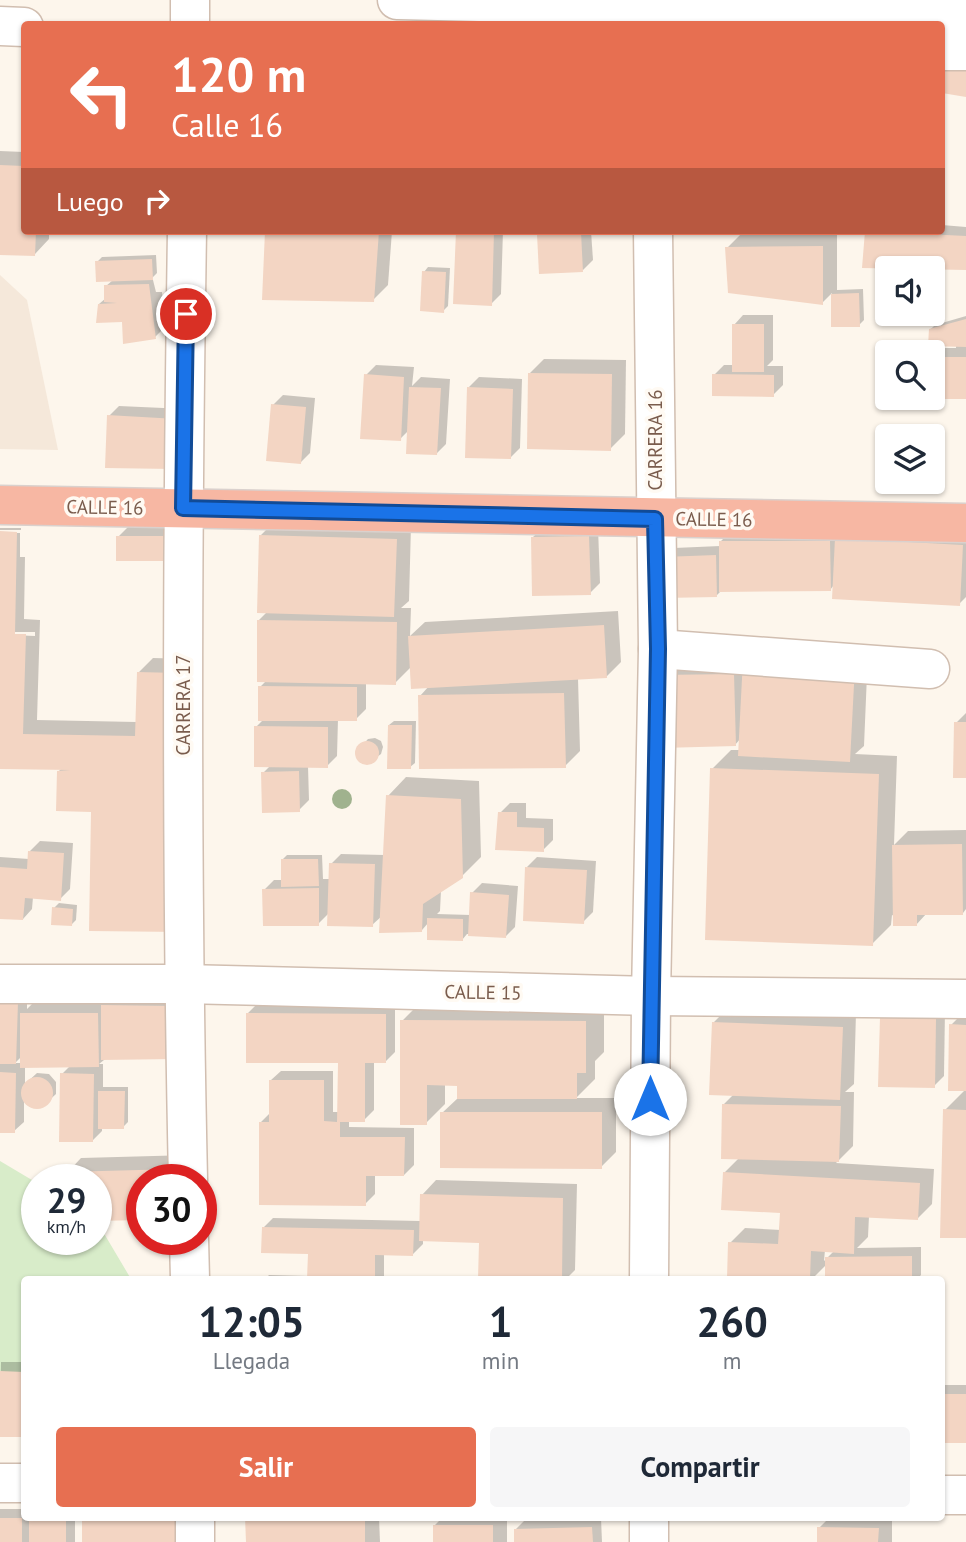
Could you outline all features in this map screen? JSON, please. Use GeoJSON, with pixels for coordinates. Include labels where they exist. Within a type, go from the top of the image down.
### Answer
{"type":"FeatureCollection","features":[{"type":"Feature","properties":{"kind":"highway","name":"CALLE 16"},"geometry":{"type":"LineString","coordinates":[[0,505],[966,523]]}},
{"type":"Feature","properties":{"kind":"street"},"geometry":{"type":"LineString","coordinates":[[190,0],[190,21]]}},
{"type":"Feature","properties":{"kind":"street"},"geometry":{"type":"LineString","coordinates":[[397,0],[655,10],[966,14]]}},
{"type":"Feature","properties":{"kind":"street"},"geometry":{"type":"LineString","coordinates":[[0,26],[21,27]]}},
{"type":"Feature","properties":{"kind":"street"},"geometry":{"type":"LineString","coordinates":[[945,51],[966,51]]}},
{"type":"Feature","properties":{"kind":"street","name":"CARRERA 17"},"geometry":{"type":"LineString","coordinates":[[187,235],[183,508],[184,984],[188,1164]]}},
{"type":"Feature","properties":{"kind":"street","name":"CARRERA 16"},"geometry":{"type":"LineString","coordinates":[[649,1276],[658,649],[653,235]]}},
{"type":"Feature","properties":{"kind":"street"},"geometry":{"type":"LineString","coordinates":[[658,649],[930,670]]}},
{"type":"Feature","properties":{"kind":"street","name":"CALLE 15"},"geometry":{"type":"LineString","coordinates":[[0,984],[184,984],[651,996],[966,999]]}},
{"type":"Feature","properties":{"kind":"street"},"geometry":{"type":"LineString","coordinates":[[189,1255],[190,1276]]}},
{"type":"Feature","properties":{"kind":"street"},"geometry":{"type":"LineString","coordinates":[[0,1483],[21,1483]]}},
{"type":"Feature","properties":{"kind":"street"},"geometry":{"type":"LineString","coordinates":[[945,1495],[966,1495]]}},
{"type":"Feature","properties":{"kind":"street"},"geometry":{"type":"LineString","coordinates":[[195,1521],[195,1542]]}},
{"type":"Feature","properties":{"kind":"street"},"geometry":{"type":"LineString","coordinates":[[649,1521],[649,1542]]}},
{"type":"Feature","properties":{"kind":"shaded area"},"geometry":{"type":"Polygon","coordinates":[[[0,275],[27,300],[58,450],[0,449],[0,275]]]}},
{"type":"Feature","properties":{"kind":"green space"},"geometry":{"type":"Polygon","coordinates":[[[0,1161],[21,1173],[21,1255],[112,1255],[112,1247],[129,1276],[21,1276],[21,1393],[0,1397],[0,1161]]]}},
{"type":"Feature","properties":{"kind":"building"},"geometry":{"type":"Polygon","coordinates":[[[945,62],[966,63],[966,97],[945,94],[945,62]]]}},
{"type":"Feature","properties":{"kind":"building"},"geometry":{"type":"Polygon","coordinates":[[[0,165],[21,166],[21,235],[36,235],[35,256],[0,255],[0,165]]]}},
{"type":"Feature","properties":{"kind":"building"},"geometry":{"type":"Polygon","coordinates":[[[265,235],[379,235],[374,302],[262,300],[265,235]]]}},
{"type":"Feature","properties":{"kind":"building"},"geometry":{"type":"Polygon","coordinates":[[[456,235],[494,235],[492,306],[453,304],[456,235]]]}},
{"type":"Feature","properties":{"kind":"building"},"geometry":{"type":"Polygon","coordinates":[[[537,235],[581,235],[583,272],[539,274],[537,235]]]}},
{"type":"Feature","properties":{"kind":"building"},"geometry":{"type":"Polygon","coordinates":[[[865,235],[966,236],[966,270],[945,270],[945,256],[875,256],[875,268],[862,268],[865,235]]]}},
{"type":"Feature","properties":{"kind":"building"},"geometry":{"type":"Polygon","coordinates":[[[823,246],[823,305],[728,293],[725,247],[823,246]]]}},
{"type":"Feature","properties":{"kind":"building"},"geometry":{"type":"Polygon","coordinates":[[[152,259],[153,280],[96,282],[95,261],[152,259]]]}},
{"type":"Feature","properties":{"kind":"building"},"geometry":{"type":"Polygon","coordinates":[[[422,271],[446,272],[444,313],[420,311],[422,271]]]}},
{"type":"Feature","properties":{"kind":"building"},"geometry":{"type":"Polygon","coordinates":[[[149,284],[156,339],[123,344],[122,322],[96,323],[98,304],[117,303],[104,302],[104,285],[149,284]]]}},
{"type":"Feature","properties":{"kind":"building"},"geometry":{"type":"Polygon","coordinates":[[[859,293],[860,327],[831,327],[831,294],[859,293]]]}},
{"type":"Feature","properties":{"kind":"building"},"geometry":{"type":"Polygon","coordinates":[[[966,319],[966,347],[945,346],[945,340],[928,340],[929,329],[966,319]]]}},
{"type":"Feature","properties":{"kind":"building"},"geometry":{"type":"Polygon","coordinates":[[[732,324],[764,324],[764,372],[732,372],[732,324]]]}},
{"type":"Feature","properties":{"kind":"building"},"geometry":{"type":"Polygon","coordinates":[[[945,357],[966,357],[966,399],[945,399],[945,357]]]}},
{"type":"Feature","properties":{"kind":"building"},"geometry":{"type":"Polygon","coordinates":[[[528,373],[612,374],[611,451],[527,449],[528,373]]]}},
{"type":"Feature","properties":{"kind":"building"},"geometry":{"type":"Polygon","coordinates":[[[364,374],[404,377],[401,441],[360,439],[364,374]]]}},
{"type":"Feature","properties":{"kind":"building"},"geometry":{"type":"Polygon","coordinates":[[[712,374],[774,375],[774,397],[712,396],[712,374]]]}},
{"type":"Feature","properties":{"kind":"building"},"geometry":{"type":"Polygon","coordinates":[[[409,387],[441,388],[437,455],[406,454],[409,387]]]}},
{"type":"Feature","properties":{"kind":"building"},"geometry":{"type":"Polygon","coordinates":[[[467,387],[513,389],[511,459],[465,458],[467,387]]]}},
{"type":"Feature","properties":{"kind":"building"},"geometry":{"type":"Polygon","coordinates":[[[271,404],[306,407],[301,464],[266,461],[271,404]]]}},
{"type":"Feature","properties":{"kind":"building"},"geometry":{"type":"Polygon","coordinates":[[[107,415],[177,419],[173,469],[105,468],[107,415]]]}},
{"type":"Feature","properties":{"kind":"building"},"geometry":{"type":"Polygon","coordinates":[[[0,531],[17,532],[15,634],[26,634],[23,734],[135,736],[137,672],[178,673],[181,932],[89,931],[91,812],[56,811],[57,771],[70,770],[0,769],[0,531]]]}},
{"type":"Feature","properties":{"kind":"building"},"geometry":{"type":"Polygon","coordinates":[[[259,535],[397,539],[394,617],[257,613],[259,535]]]}},
{"type":"Feature","properties":{"kind":"building"},"geometry":{"type":"Polygon","coordinates":[[[116,536],[169,536],[169,561],[116,561],[116,536]]]}},
{"type":"Feature","properties":{"kind":"building"},"geometry":{"type":"Polygon","coordinates":[[[589,536],[591,595],[532,596],[531,537],[589,536]]]}},
{"type":"Feature","properties":{"kind":"building"},"geometry":{"type":"Polygon","coordinates":[[[835,538],[963,545],[960,606],[832,599],[835,538]]]}},
{"type":"Feature","properties":{"kind":"building"},"geometry":{"type":"Polygon","coordinates":[[[719,541],[830,541],[831,591],[719,592],[719,541]]]}},
{"type":"Feature","properties":{"kind":"building"},"geometry":{"type":"Polygon","coordinates":[[[716,555],[717,597],[663,598],[662,557],[716,555]]]}},
{"type":"Feature","properties":{"kind":"building"},"geometry":{"type":"Polygon","coordinates":[[[257,620],[397,622],[396,685],[257,682],[257,620]]]}},
{"type":"Feature","properties":{"kind":"building"},"geometry":{"type":"Polygon","coordinates":[[[604,625],[607,678],[411,689],[408,636],[604,625]]]}},
{"type":"Feature","properties":{"kind":"building"},"geometry":{"type":"Polygon","coordinates":[[[743,659],[855,665],[850,762],[738,756],[743,659]]]}},
{"type":"Feature","properties":{"kind":"building"},"geometry":{"type":"Polygon","coordinates":[[[734,674],[736,746],[661,748],[659,675],[734,674]]]}},
{"type":"Feature","properties":{"kind":"building"},"geometry":{"type":"Polygon","coordinates":[[[258,686],[357,687],[357,721],[258,721],[258,686]]]}},
{"type":"Feature","properties":{"kind":"building"},"geometry":{"type":"Polygon","coordinates":[[[564,693],[566,768],[419,769],[418,695],[564,693]]]}},
{"type":"Feature","properties":{"kind":"building"},"geometry":{"type":"Polygon","coordinates":[[[954,722],[966,722],[966,778],[953,778],[954,722]]]}},
{"type":"Feature","properties":{"kind":"building"},"geometry":{"type":"Polygon","coordinates":[[[388,725],[412,725],[411,769],[387,769],[388,725]]]}},
{"type":"Feature","properties":{"kind":"building"},"geometry":{"type":"Polygon","coordinates":[[[254,726],[328,727],[328,768],[254,767],[254,726]]]}},
{"type":"Feature","properties":{"kind":"building"},"geometry":{"type":"Polygon","coordinates":[[[367,741],[375,745],[379,753],[375,761],[367,765],[359,761],[355,753],[359,745],[367,741]]]}},
{"type":"Feature","properties":{"kind":"building"},"geometry":{"type":"Polygon","coordinates":[[[710,768],[879,774],[873,946],[705,940],[710,768]]]}},
{"type":"Feature","properties":{"kind":"building"},"geometry":{"type":"Polygon","coordinates":[[[299,771],[300,812],[262,813],[261,772],[299,771]]]}},
{"type":"Feature","properties":{"kind":"building"},"geometry":{"type":"Polygon","coordinates":[[[386,795],[461,799],[463,878],[423,904],[422,932],[379,933],[386,795]]]}},
{"type":"Feature","properties":{"kind":"building"},"geometry":{"type":"Polygon","coordinates":[[[498,812],[517,812],[517,827],[544,828],[544,852],[495,850],[498,812]]]}},
{"type":"Feature","properties":{"kind":"building"},"geometry":{"type":"Polygon","coordinates":[[[962,844],[963,915],[917,915],[917,926],[893,926],[892,845],[962,844]]]}},
{"type":"Feature","properties":{"kind":"building"},"geometry":{"type":"Polygon","coordinates":[[[28,851],[64,853],[61,901],[25,898],[23,920],[0,919],[0,867],[27,869],[28,851]]]}},
{"type":"Feature","properties":{"kind":"building"},"geometry":{"type":"Polygon","coordinates":[[[281,859],[318,859],[319,886],[281,887],[281,859]]]}},
{"type":"Feature","properties":{"kind":"building"},"geometry":{"type":"Polygon","coordinates":[[[329,863],[375,864],[373,927],[327,926],[329,863]]]}},
{"type":"Feature","properties":{"kind":"building"},"geometry":{"type":"Polygon","coordinates":[[[525,867],[587,870],[584,924],[523,921],[525,867]]]}},
{"type":"Feature","properties":{"kind":"building"},"geometry":{"type":"Polygon","coordinates":[[[319,888],[319,926],[263,926],[262,889],[319,888]]]}},
{"type":"Feature","properties":{"kind":"building"},"geometry":{"type":"Polygon","coordinates":[[[470,892],[509,895],[506,938],[468,936],[470,892]]]}},
{"type":"Feature","properties":{"kind":"building"},"geometry":{"type":"Polygon","coordinates":[[[52,907],[73,909],[72,926],[51,925],[52,907]]]}},
{"type":"Feature","properties":{"kind":"building"},"geometry":{"type":"Polygon","coordinates":[[[427,918],[463,919],[463,941],[427,940],[427,918]]]}},
{"type":"Feature","properties":{"kind":"building"},"geometry":{"type":"Polygon","coordinates":[[[0,1001],[18,1002],[16,1064],[0,1064],[0,1001]]]}},
{"type":"Feature","properties":{"kind":"building"},"geometry":{"type":"Polygon","coordinates":[[[101,1005],[175,1006],[175,1059],[101,1060],[101,1005]]]}},
{"type":"Feature","properties":{"kind":"building"},"geometry":{"type":"Polygon","coordinates":[[[20,1013],[98,1013],[99,1067],[20,1068],[20,1013]]]}},
{"type":"Feature","properties":{"kind":"building"},"geometry":{"type":"Polygon","coordinates":[[[246,1013],[386,1014],[386,1063],[365,1063],[365,1122],[340,1122],[340,1137],[405,1137],[404,1176],[366,1176],[366,1206],[259,1205],[259,1122],[269,1122],[269,1080],[324,1080],[324,1121],[337,1122],[338,1063],[246,1063],[246,1013]]]}},
{"type":"Feature","properties":{"kind":"building"},"geometry":{"type":"Polygon","coordinates":[[[880,1017],[936,1019],[935,1088],[878,1087],[880,1017]]]}},
{"type":"Feature","properties":{"kind":"building"},"geometry":{"type":"Polygon","coordinates":[[[400,1020],[586,1021],[586,1073],[577,1073],[577,1099],[457,1099],[457,1086],[427,1085],[427,1125],[400,1125],[400,1020]]]}},
{"type":"Feature","properties":{"kind":"building"},"geometry":{"type":"Polygon","coordinates":[[[712,1022],[843,1027],[840,1100],[709,1095],[712,1022]]]}},
{"type":"Feature","properties":{"kind":"building"},"geometry":{"type":"Polygon","coordinates":[[[949,1024],[966,1025],[966,1091],[948,1091],[949,1024]]]}},
{"type":"Feature","properties":{"kind":"building"},"geometry":{"type":"Polygon","coordinates":[[[0,1072],[16,1073],[15,1133],[0,1133],[0,1072]]]}},
{"type":"Feature","properties":{"kind":"building"},"geometry":{"type":"Polygon","coordinates":[[[60,1073],[94,1074],[93,1142],[59,1142],[60,1073]]]}},
{"type":"Feature","properties":{"kind":"building"},"geometry":{"type":"Polygon","coordinates":[[[37,1077],[48,1082],[53,1093],[48,1104],[37,1109],[26,1104],[21,1093],[26,1082],[37,1077]]]}},
{"type":"Feature","properties":{"kind":"building"},"geometry":{"type":"Polygon","coordinates":[[[98,1091],[125,1091],[124,1129],[98,1129],[98,1091]]]}},
{"type":"Feature","properties":{"kind":"building"},"geometry":{"type":"Polygon","coordinates":[[[722,1104],[841,1106],[839,1162],[721,1159],[722,1104]]]}},
{"type":"Feature","properties":{"kind":"building"},"geometry":{"type":"Polygon","coordinates":[[[943,1109],[966,1110],[966,1238],[940,1238],[943,1109]]]}},
{"type":"Feature","properties":{"kind":"building"},"geometry":{"type":"Polygon","coordinates":[[[440,1112],[602,1112],[602,1169],[440,1168],[440,1112]]]}},
{"type":"Feature","properties":{"kind":"building"},"geometry":{"type":"Polygon","coordinates":[[[126,1170],[126,1220],[112,1221],[112,1171],[126,1170]]]}},
{"type":"Feature","properties":{"kind":"building"},"geometry":{"type":"Polygon","coordinates":[[[723,1172],[920,1183],[918,1220],[855,1217],[854,1254],[811,1251],[810,1276],[727,1276],[728,1242],[778,1244],[780,1213],[721,1210],[723,1172]]]}},
{"type":"Feature","properties":{"kind":"building"},"geometry":{"type":"Polygon","coordinates":[[[420,1194],[563,1198],[562,1276],[478,1276],[479,1243],[419,1241],[420,1194]]]}},
{"type":"Feature","properties":{"kind":"building"},"geometry":{"type":"Polygon","coordinates":[[[262,1227],[414,1230],[413,1256],[375,1255],[375,1276],[307,1276],[308,1254],[261,1253],[262,1227]]]}},
{"type":"Feature","properties":{"kind":"building"},"geometry":{"type":"Polygon","coordinates":[[[912,1256],[912,1276],[825,1276],[825,1257],[912,1256]]]}},
{"type":"Feature","properties":{"kind":"building"},"geometry":{"type":"Polygon","coordinates":[[[0,1371],[21,1372],[21,1437],[0,1437],[0,1371]]]}},
{"type":"Feature","properties":{"kind":"building"},"geometry":{"type":"Polygon","coordinates":[[[945,1394],[966,1394],[966,1443],[945,1443],[945,1394]]]}},
{"type":"Feature","properties":{"kind":"building"},"geometry":{"type":"Polygon","coordinates":[[[0,1518],[21,1518],[22,1542],[0,1542],[0,1518]]]}},
{"type":"Feature","properties":{"kind":"building"},"geometry":{"type":"Polygon","coordinates":[[[29,1521],[66,1521],[66,1542],[29,1542],[29,1521]]]}},
{"type":"Feature","properties":{"kind":"building"},"geometry":{"type":"Polygon","coordinates":[[[82,1521],[178,1521],[178,1542],[82,1542],[82,1521]]]}},
{"type":"Feature","properties":{"kind":"building"},"geometry":{"type":"Polygon","coordinates":[[[245,1521],[365,1521],[365,1542],[246,1542],[245,1521]]]}},
{"type":"Feature","properties":{"kind":"building"},"geometry":{"type":"Polygon","coordinates":[[[433,1525],[493,1525],[493,1542],[433,1542],[433,1525]]]}},
{"type":"Feature","properties":{"kind":"building"},"geometry":{"type":"Polygon","coordinates":[[[592,1527],[593,1542],[514,1542],[514,1529],[592,1527]]]}},
{"type":"Feature","properties":{"kind":"building"},"geometry":{"type":"Polygon","coordinates":[[[817,1527],[879,1528],[878,1542],[817,1542],[817,1527]]]}},
{"type":"Feature","properties":{"kind":"route"},"geometry":{"type":"LineString","coordinates":[[186,314],[183,508],[655,519],[658,649],[650,1099]]}}]}
